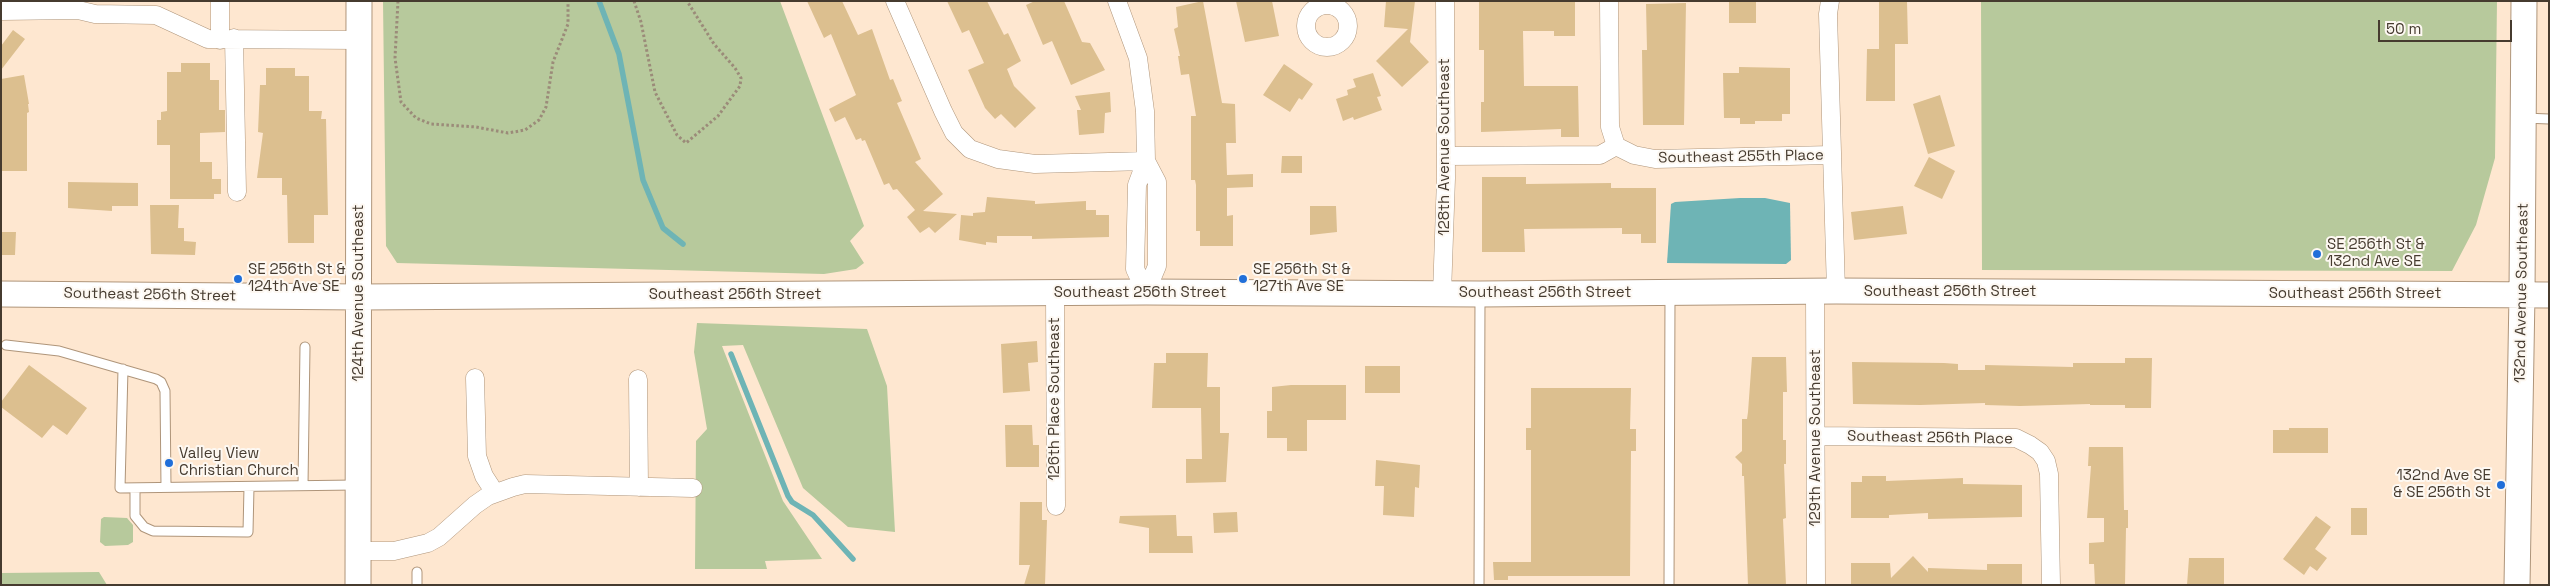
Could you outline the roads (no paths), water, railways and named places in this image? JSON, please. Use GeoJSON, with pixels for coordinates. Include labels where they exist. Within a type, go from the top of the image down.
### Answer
{"type":"FeatureCollection","features":[{"type":"Feature","properties":{"kind":"main road","name":"124th Avenue Southeast"},"geometry":{"type":"LineString","coordinates":[[358,585],[360,298],[359,1]]}},
{"type":"Feature","properties":{"kind":"main road","name":"132nd Avenue Southeast"},"geometry":{"type":"LineString","coordinates":[[2517,585],[2522,294],[2524,1]]}},
{"type":"Feature","properties":{"kind":"main road","name":"Southeast 256th Street"},"geometry":{"type":"LineString","coordinates":[[1,294],[360,298],[1146,292],[1442,294],[1826,292],[2549,294]]}},
{"type":"Feature","properties":{"kind":"street"},"geometry":{"type":"LineString","coordinates":[[220,1],[227,39],[236,192]]}},
{"type":"Feature","properties":{"kind":"street"},"geometry":{"type":"LineString","coordinates":[[895,1],[954,133],[970,149],[998,159],[1035,164],[1146,161]]}},
{"type":"Feature","properties":{"kind":"street"},"geometry":{"type":"LineString","coordinates":[[1117,1],[1138,58],[1145,111],[1146,161],[1137,185],[1135,269],[1146,292]]}},
{"type":"Feature","properties":{"kind":"street","name":"128th Avenue Southeast"},"geometry":{"type":"LineString","coordinates":[[1442,294],[1446,156],[1445,1]]}},
{"type":"Feature","properties":{"kind":"street"},"geometry":{"type":"LineString","coordinates":[[1446,156],[1600,155],[1616,146],[1610,127],[1609,1]]}},
{"type":"Feature","properties":{"kind":"street","name":"129th Avenue Southeast"},"geometry":{"type":"LineString","coordinates":[[1816,585],[1817,436],[1832,156],[1828,14],[1830,1]]}},
{"type":"Feature","properties":{"kind":"street"},"geometry":{"type":"LineString","coordinates":[[1,11],[78,10],[95,14],[156,15],[198,36],[227,39],[359,40]]}},
{"type":"Feature","properties":{"kind":"street","name":"Southeast 255th Place"},"geometry":{"type":"LineString","coordinates":[[1616,146],[1634,156],[1655,159],[1832,156]]}},
{"type":"Feature","properties":{"kind":"street","name":"126th Place Southeast"},"geometry":{"type":"LineString","coordinates":[[1055,293],[1056,506]]}},
{"type":"Feature","properties":{"kind":"street"},"geometry":{"type":"LineString","coordinates":[[475,378],[478,456],[484,476],[495,494]]}},
{"type":"Feature","properties":{"kind":"street"},"geometry":{"type":"LineString","coordinates":[[638,379],[639,487]]}},
{"type":"Feature","properties":{"kind":"street","name":"Southeast 256th Place"},"geometry":{"type":"LineString","coordinates":[[1817,436],[2016,438],[2040,452],[2046,461],[2049,474],[2051,585]]}},
{"type":"Feature","properties":{"kind":"street"},"geometry":{"type":"LineString","coordinates":[[358,551],[394,551],[428,543],[439,537],[475,505],[495,494],[525,484],[694,488]]}},
{"type":"Feature","properties":{"kind":"lane"},"geometry":{"type":"LineString","coordinates":[[2524,118],[2549,118]]}},
{"type":"Feature","properties":{"kind":"lane"},"geometry":{"type":"LineString","coordinates":[[1669,585],[1670,293]]}},
{"type":"Feature","properties":{"kind":"lane"},"geometry":{"type":"LineString","coordinates":[[1479,585],[1480,294]]}},
{"type":"Feature","properties":{"kind":"lane"},"geometry":{"type":"LineString","coordinates":[[6,345],[50,349],[123,369],[161,382],[165,391],[166,488]]}},
{"type":"Feature","properties":{"kind":"lane"},"geometry":{"type":"LineString","coordinates":[[303,485],[305,347]]}},
{"type":"Feature","properties":{"kind":"lane"},"geometry":{"type":"LineString","coordinates":[[123,369],[120,488],[359,484]]}},
{"type":"Feature","properties":{"kind":"lane"},"geometry":{"type":"LineString","coordinates":[[135,488],[135,516],[144,527],[153,531],[248,532],[250,487]]}},
{"type":"Feature","properties":{"kind":"lane"},"geometry":{"type":"LineString","coordinates":[[417,572],[417,585]]}},
{"type":"Feature","properties":{"kind":"water"},"geometry":{"type":"Polygon","coordinates":[[[1765,198],[1790,203],[1791,260],[1786,264],[1667,263],[1671,204],[1675,202],[1765,198]]]}},
{"type":"Feature","properties":{"kind":"waterway"},"geometry":{"type":"LineString","coordinates":[[599,1],[619,54],[643,180],[663,228],[683,244]]}},
{"type":"Feature","properties":{"kind":"waterway"},"geometry":{"type":"LineString","coordinates":[[731,354],[788,496],[792,502],[813,515],[853,559]]}},
{"type":"Feature","properties":{"kind":"place","name":"SE 256th St & 132nd Ave SE"},"geometry":{"type":"Point","coordinates":[2317,254]}},
{"type":"Feature","properties":{"kind":"place","name":"SE 256th St & 124th Ave SE"},"geometry":{"type":"Point","coordinates":[238,279]}},
{"type":"Feature","properties":{"kind":"place","name":"SE 256th St & 127th Ave SE"},"geometry":{"type":"Point","coordinates":[1243,279]}},
{"type":"Feature","properties":{"kind":"place","name":"Valley View Christian Church"},"geometry":{"type":"Point","coordinates":[169,463]}},
{"type":"Feature","properties":{"kind":"place","name":"132nd Ave SE & SE 256th St"},"geometry":{"type":"Point","coordinates":[2501,485]}}]}
